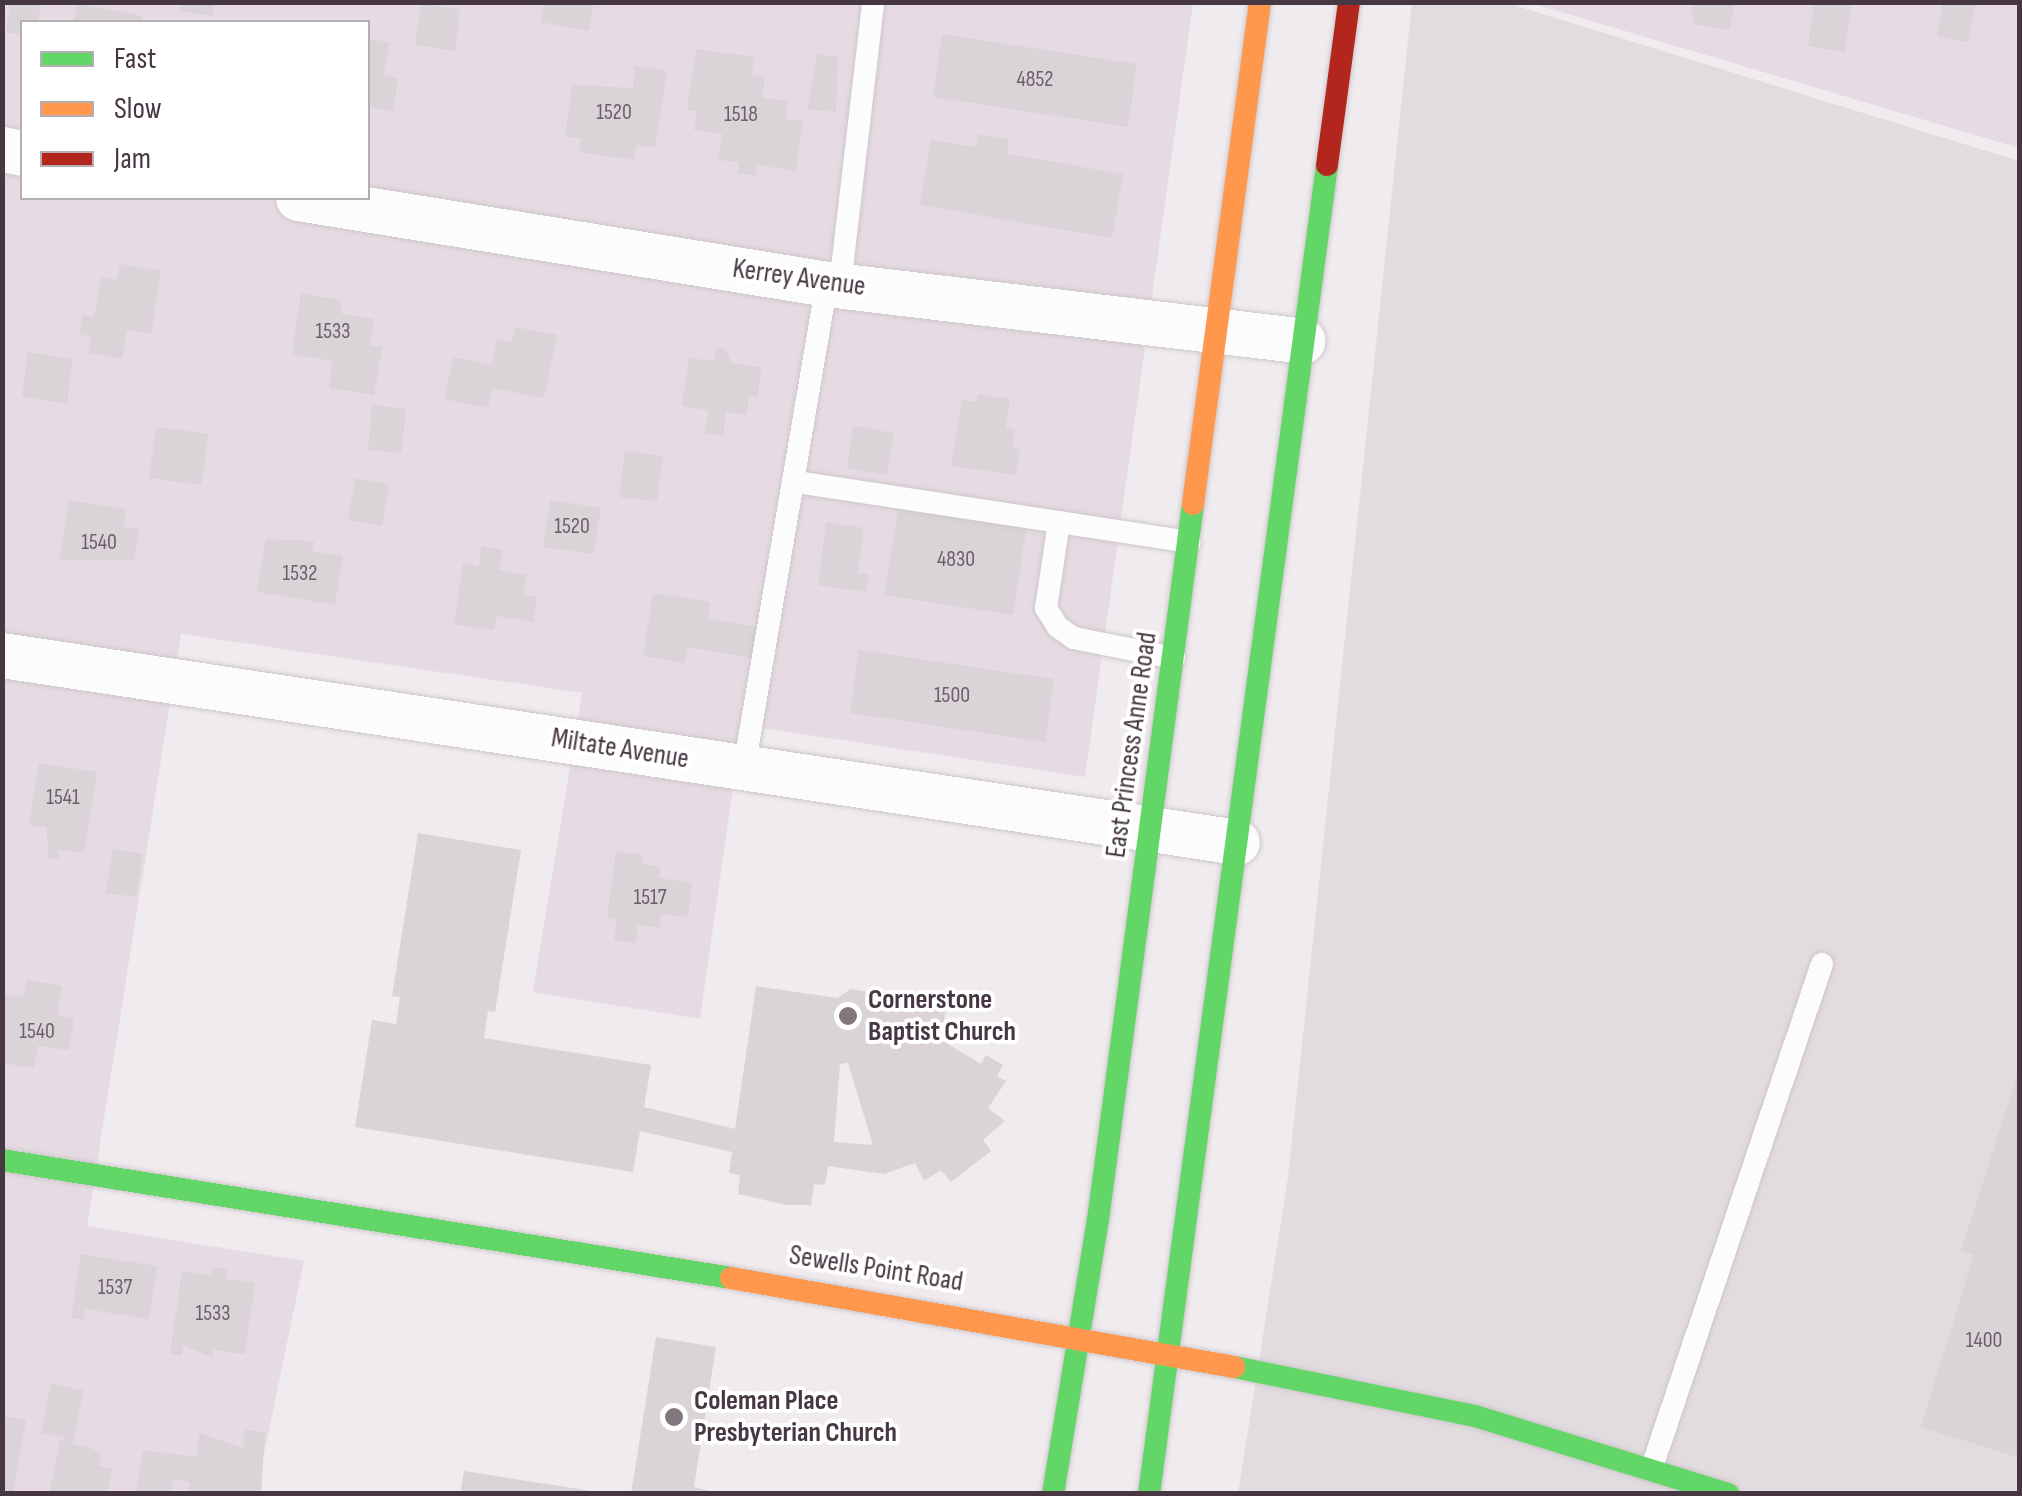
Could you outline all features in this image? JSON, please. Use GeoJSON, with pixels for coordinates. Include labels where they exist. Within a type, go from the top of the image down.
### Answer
{"type":"FeatureCollection","features":[{"type":"Feature","properties":{"kind":"main road","name":"East Princess Anne Road"},"geometry":{"type":"LineString","coordinates":[[1053,1494],[1150,832],[1260,2]]}},
{"type":"Feature","properties":{"kind":"main road"},"geometry":{"type":"LineString","coordinates":[[1149,1494],[1348,2]]}},
{"type":"Feature","properties":{"kind":"main road","name":"Sewells Point Road"},"geometry":{"type":"LineString","coordinates":[[2,1160],[1168,1352],[1475,1416],[1652,1466],[1728,1494]]}},
{"type":"Feature","properties":{"kind":"street","name":"Kerrey Avenue"},"geometry":{"type":"LineString","coordinates":[[310,200],[834,284],[1303,341]]}},
{"type":"Feature","properties":{"kind":"street","name":"Miltate Avenue"},"geometry":{"type":"LineString","coordinates":[[2,655],[1236,842]]}},
{"type":"Feature","properties":{"kind":"lane"},"geometry":{"type":"LineString","coordinates":[[744,768],[834,284],[873,2]]}},
{"type":"Feature","properties":{"kind":"lane"},"geometry":{"type":"LineString","coordinates":[[797,482],[1189,542]]}},
{"type":"Feature","properties":{"kind":"lane"},"geometry":{"type":"LineString","coordinates":[[1060,522],[1046,608],[1058,627],[1074,638],[1174,658]]}},
{"type":"Feature","properties":{"kind":"lane"},"geometry":{"type":"LineString","coordinates":[[1652,1466],[1822,964]]}},
{"type":"Feature","properties":{"kind":"shaded area"},"geometry":{"type":"Polygon","coordinates":[[[3,3],[1193,3],[1085,777],[742,725],[700,1019],[533,992],[582,693],[181,634],[87,1226],[304,1261],[256,1493],[3,1494],[3,3]]]}},
{"type":"Feature","properties":{"kind":"shaded area"},"geometry":{"type":"Polygon","coordinates":[[[1412,3],[1507,3],[2019,161],[2019,1493],[1238,1494],[1288,1177],[1412,3]]]}},
{"type":"Feature","properties":{"kind":"shaded area"},"geometry":{"type":"Polygon","coordinates":[[[1531,3],[2019,3],[2019,148],[1531,3]]]}},
{"type":"Feature","properties":{"kind":"building"},"geometry":{"type":"Polygon","coordinates":[[[10,2],[41,2],[38,20],[20,20],[20,35],[6,32],[10,2]]]}},
{"type":"Feature","properties":{"kind":"building"},"geometry":{"type":"Polygon","coordinates":[[[181,2],[215,2],[213,16],[180,11],[181,2]]]}},
{"type":"Feature","properties":{"kind":"building"},"geometry":{"type":"Polygon","coordinates":[[[544,2],[594,2],[589,31],[541,22],[544,2]]]}},
{"type":"Feature","properties":{"kind":"building"},"geometry":{"type":"Polygon","coordinates":[[[1698,2],[1734,2],[1730,30],[1694,24],[1691,8],[1698,2]]]}},
{"type":"Feature","properties":{"kind":"building"},"geometry":{"type":"Polygon","coordinates":[[[1814,2],[1852,2],[1845,52],[1808,46],[1814,2]]]}},
{"type":"Feature","properties":{"kind":"building"},"geometry":{"type":"Polygon","coordinates":[[[1943,2],[1976,2],[1968,42],[1937,36],[1943,2]]]}},
{"type":"Feature","properties":{"kind":"building"},"geometry":{"type":"Polygon","coordinates":[[[77,4],[142,16],[141,20],[74,20],[77,4]]]}},
{"type":"Feature","properties":{"kind":"building"},"geometry":{"type":"Polygon","coordinates":[[[421,4],[460,9],[455,51],[415,45],[421,4]]]}},
{"type":"Feature","properties":{"kind":"building"},"geometry":{"type":"Polygon","coordinates":[[[942,34],[1137,64],[1128,127],[933,97],[942,34]]]}},
{"type":"Feature","properties":{"kind":"building"},"geometry":{"type":"Polygon","coordinates":[[[370,39],[389,42],[384,76],[398,78],[393,112],[370,107],[370,39]]]}},
{"type":"Feature","properties":{"kind":"building"},"geometry":{"type":"Polygon","coordinates":[[[696,49],[754,57],[752,75],[765,77],[762,98],[788,101],[786,119],[803,121],[796,171],[757,165],[755,176],[738,173],[739,162],[718,160],[722,134],[694,130],[697,111],[687,110],[696,49]]]}},
{"type":"Feature","properties":{"kind":"building"},"geometry":{"type":"Polygon","coordinates":[[[817,54],[838,57],[836,112],[807,109],[817,54]]]}},
{"type":"Feature","properties":{"kind":"building"},"geometry":{"type":"Polygon","coordinates":[[[635,66],[667,71],[655,147],[636,145],[634,160],[579,152],[581,139],[565,136],[572,85],[633,88],[635,66]]]}},
{"type":"Feature","properties":{"kind":"building"},"geometry":{"type":"Polygon","coordinates":[[[979,134],[1009,139],[1007,154],[1123,174],[1112,238],[920,205],[931,140],[976,147],[979,134]]]}},
{"type":"Feature","properties":{"kind":"building"},"geometry":{"type":"Polygon","coordinates":[[[120,264],[161,271],[151,334],[127,330],[122,359],[88,353],[91,337],[79,334],[82,315],[94,317],[101,277],[117,280],[120,264]]]}},
{"type":"Feature","properties":{"kind":"building"},"geometry":{"type":"Polygon","coordinates":[[[301,293],[340,300],[342,314],[374,319],[370,345],[382,347],[374,395],[329,388],[333,361],[292,354],[301,293]]]}},
{"type":"Feature","properties":{"kind":"building"},"geometry":{"type":"Polygon","coordinates":[[[515,327],[557,335],[544,398],[492,388],[488,408],[444,399],[453,357],[492,365],[497,339],[512,342],[515,327]]]}},
{"type":"Feature","properties":{"kind":"building"},"geometry":{"type":"Polygon","coordinates":[[[716,348],[726,349],[731,363],[761,367],[758,397],[749,396],[747,415],[726,412],[723,436],[705,433],[708,410],[682,406],[689,358],[714,361],[716,348]]]}},
{"type":"Feature","properties":{"kind":"building"},"geometry":{"type":"Polygon","coordinates":[[[28,352],[73,359],[67,404],[22,397],[28,352]]]}},
{"type":"Feature","properties":{"kind":"building"},"geometry":{"type":"Polygon","coordinates":[[[978,394],[1010,399],[1006,427],[1015,429],[1012,448],[1020,449],[1016,475],[951,466],[962,400],[977,402],[978,394]]]}},
{"type":"Feature","properties":{"kind":"building"},"geometry":{"type":"Polygon","coordinates":[[[372,405],[406,409],[401,453],[368,450],[372,405]]]}},
{"type":"Feature","properties":{"kind":"building"},"geometry":{"type":"Polygon","coordinates":[[[853,426],[894,433],[887,475],[847,468],[853,426]]]}},
{"type":"Feature","properties":{"kind":"building"},"geometry":{"type":"Polygon","coordinates":[[[156,427],[209,434],[201,485],[149,478],[156,427]]]}},
{"type":"Feature","properties":{"kind":"building"},"geometry":{"type":"Polygon","coordinates":[[[625,451],[663,456],[657,501],[619,497],[625,451]]]}},
{"type":"Feature","properties":{"kind":"building"},"geometry":{"type":"Polygon","coordinates":[[[355,478],[389,484],[382,526],[348,520],[355,478]]]}},
{"type":"Feature","properties":{"kind":"building"},"geometry":{"type":"Polygon","coordinates":[[[69,500],[126,509],[123,527],[139,529],[134,560],[59,560],[69,500]]]}},
{"type":"Feature","properties":{"kind":"building"},"geometry":{"type":"Polygon","coordinates":[[[550,500],[601,508],[593,554],[543,547],[550,500]]]}},
{"type":"Feature","properties":{"kind":"building"},"geometry":{"type":"Polygon","coordinates":[[[899,505],[1027,525],[1013,615],[884,595],[899,505]]]}},
{"type":"Feature","properties":{"kind":"building"},"geometry":{"type":"Polygon","coordinates":[[[826,522],[864,528],[858,573],[869,575],[866,592],[818,585],[826,522]]]}},
{"type":"Feature","properties":{"kind":"building"},"geometry":{"type":"Polygon","coordinates":[[[266,539],[314,541],[312,551],[343,556],[335,605],[257,592],[266,539]]]}},
{"type":"Feature","properties":{"kind":"building"},"geometry":{"type":"Polygon","coordinates":[[[481,546],[503,550],[499,570],[527,575],[523,595],[537,597],[533,622],[497,616],[494,630],[454,624],[463,564],[479,566],[481,546]]]}},
{"type":"Feature","properties":{"kind":"building"},"geometry":{"type":"Polygon","coordinates":[[[653,593],[710,602],[708,618],[763,628],[758,659],[688,647],[685,663],[643,656],[653,593]]]}},
{"type":"Feature","properties":{"kind":"building"},"geometry":{"type":"Polygon","coordinates":[[[859,650],[1054,679],[1045,742],[850,713],[859,650]]]}},
{"type":"Feature","properties":{"kind":"building"},"geometry":{"type":"Polygon","coordinates":[[[39,763],[97,772],[84,853],[59,850],[58,859],[49,858],[46,827],[29,825],[39,763]]]}},
{"type":"Feature","properties":{"kind":"building","name":"Cornerstone Baptist Church"},"geometry":{"type":"Polygon","coordinates":[[[418,833],[521,850],[495,1012],[488,1011],[484,1038],[651,1065],[644,1107],[735,1129],[756,986],[837,998],[851,989],[946,1005],[941,1040],[981,1064],[986,1055],[1003,1065],[997,1076],[1006,1081],[988,1108],[1005,1121],[983,1140],[991,1151],[951,1182],[941,1170],[924,1181],[915,1163],[884,1174],[828,1166],[825,1185],[814,1184],[811,1205],[787,1205],[738,1194],[740,1175],[729,1173],[732,1152],[640,1131],[633,1172],[355,1127],[372,1020],[396,1024],[400,997],[392,996],[418,833]],[[848,1063],[840,1064],[834,1142],[873,1145],[848,1063]]]}},
{"type":"Feature","properties":{"kind":"building"},"geometry":{"type":"Polygon","coordinates":[[[113,849],[143,854],[136,897],[106,893],[113,849]]]}},
{"type":"Feature","properties":{"kind":"building"},"geometry":{"type":"Polygon","coordinates":[[[616,851],[643,855],[642,864],[660,867],[659,878],[692,883],[688,917],[661,914],[659,928],[638,925],[636,943],[614,940],[617,920],[607,918],[616,851]]]}},
{"type":"Feature","properties":{"kind":"building"},"geometry":{"type":"Polygon","coordinates":[[[26,980],[62,986],[57,1015],[74,1019],[69,1050],[38,1046],[34,1068],[2,1063],[3,994],[23,997],[26,980]]]}},
{"type":"Feature","properties":{"kind":"building"},"geometry":{"type":"Polygon","coordinates":[[[2020,1067],[2020,1458],[1921,1427],[1974,1255],[1961,1251],[2020,1067]]]}},
{"type":"Feature","properties":{"kind":"building"},"geometry":{"type":"Polygon","coordinates":[[[81,1254],[157,1266],[149,1319],[85,1309],[83,1320],[71,1318],[81,1254]]]}},
{"type":"Feature","properties":{"kind":"building"},"geometry":{"type":"Polygon","coordinates":[[[213,1267],[227,1269],[226,1279],[255,1282],[245,1354],[213,1350],[213,1358],[183,1345],[182,1355],[170,1354],[182,1271],[212,1275],[213,1267]]]}},
{"type":"Feature","properties":{"kind":"building","name":"Coleman Place Presbyterian Church"},"geometry":{"type":"Polygon","coordinates":[[[656,1337],[716,1347],[694,1487],[721,1494],[631,1494],[656,1337]]]}},
{"type":"Feature","properties":{"kind":"building"},"geometry":{"type":"Polygon","coordinates":[[[51,1383],[84,1391],[72,1444],[94,1449],[101,1454],[98,1466],[113,1469],[107,1494],[49,1494],[60,1441],[66,1438],[41,1433],[51,1383]]]}},
{"type":"Feature","properties":{"kind":"building"},"geometry":{"type":"Polygon","coordinates":[[[2,1416],[26,1420],[13,1494],[2,1494],[2,1416]]]}},
{"type":"Feature","properties":{"kind":"building"},"geometry":{"type":"Polygon","coordinates":[[[245,1430],[265,1432],[261,1494],[189,1494],[190,1482],[173,1479],[170,1494],[136,1494],[143,1450],[196,1457],[200,1433],[243,1448],[245,1430]]]}},
{"type":"Feature","properties":{"kind":"building"},"geometry":{"type":"Polygon","coordinates":[[[464,1471],[591,1491],[591,1494],[460,1494],[464,1471]]]}},
{"type":"Feature","properties":{"kind":"traffic: fast"},"geometry":{"type":"LineString","coordinates":[[1149,1494],[1327,165]]}},
{"type":"Feature","properties":{"kind":"traffic: fast"},"geometry":{"type":"LineString","coordinates":[[1053,1494],[1098,1220],[1193,504]]}},
{"type":"Feature","properties":{"kind":"traffic: fast"},"geometry":{"type":"LineString","coordinates":[[2,1160],[731,1278]]}},
{"type":"Feature","properties":{"kind":"traffic: fast"},"geometry":{"type":"LineString","coordinates":[[1234,1367],[1475,1416],[1728,1494]]}},
{"type":"Feature","properties":{"kind":"traffic: slow"},"geometry":{"type":"LineString","coordinates":[[1193,504],[1260,2]]}},
{"type":"Feature","properties":{"kind":"traffic: slow"},"geometry":{"type":"LineString","coordinates":[[731,1278],[1234,1367]]}},
{"type":"Feature","properties":{"kind":"traffic: jam"},"geometry":{"type":"LineString","coordinates":[[1327,165],[1349,2]]}},
{"type":"Feature","properties":{"kind":"place","name":"Cornerstone Baptist Church"},"geometry":{"type":"Point","coordinates":[848,1016]}},
{"type":"Feature","properties":{"kind":"place","name":"Coleman Place Presbyterian Church"},"geometry":{"type":"Point","coordinates":[674,1417]}}]}
